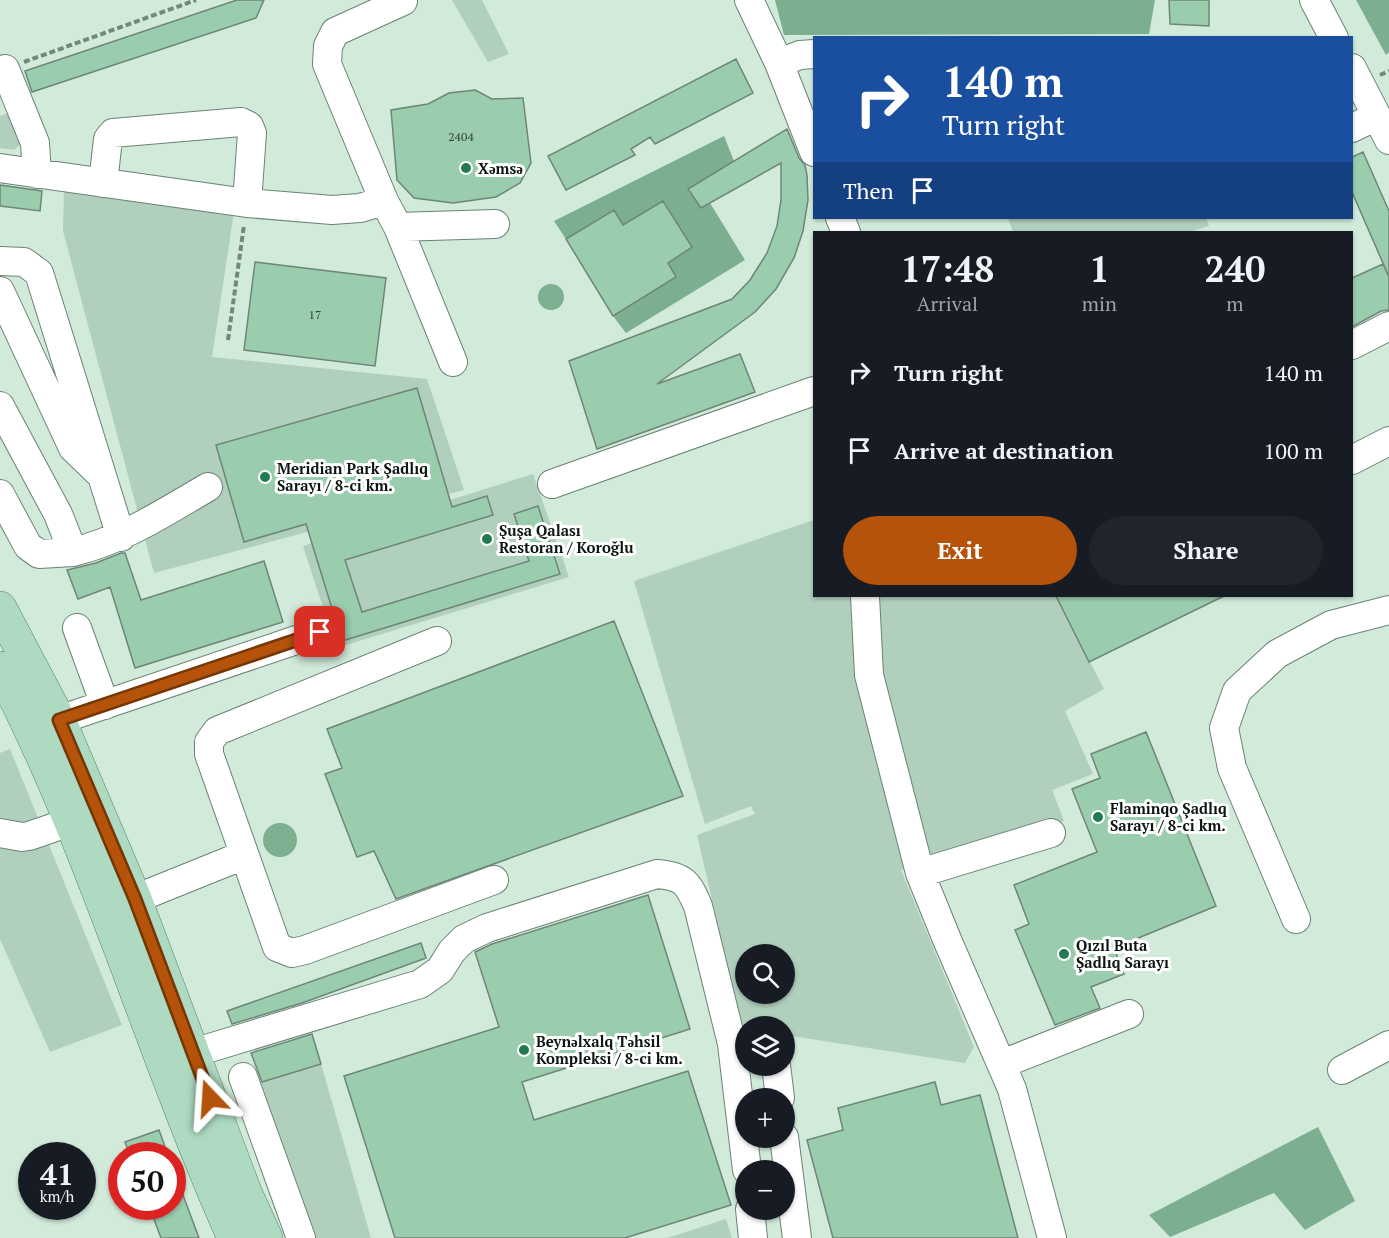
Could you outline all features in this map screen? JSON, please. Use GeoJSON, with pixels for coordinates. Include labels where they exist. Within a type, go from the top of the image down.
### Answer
{"type":"FeatureCollection","features":[{"type":"Feature","properties":{"kind":"main road"},"geometry":{"type":"LineString","coordinates":[[0,608],[59,720],[135,899],[245,1192],[266,1238]]}},
{"type":"Feature","properties":{"kind":"main road"},"geometry":{"type":"LineString","coordinates":[[0,668],[32,728],[105,907],[217,1201],[234,1238]]}},
{"type":"Feature","properties":{"kind":"street"},"geometry":{"type":"LineString","coordinates":[[749,0],[779,63],[813,149]]}},
{"type":"Feature","properties":{"kind":"street"},"geometry":{"type":"LineString","coordinates":[[1314,0],[1333,36]]}},
{"type":"Feature","properties":{"kind":"street"},"geometry":{"type":"LineString","coordinates":[[403,1],[335,32],[328,46],[327,64],[384,201],[398,227],[453,362]]}},
{"type":"Feature","properties":{"kind":"street"},"geometry":{"type":"LineString","coordinates":[[779,63],[800,55],[813,54]]}},
{"type":"Feature","properties":{"kind":"street"},"geometry":{"type":"LineString","coordinates":[[5,69],[35,143],[38,157],[37,174]]}},
{"type":"Feature","properties":{"kind":"street"},"geometry":{"type":"LineString","coordinates":[[1353,70],[1383,128],[1353,128]]}},
{"type":"Feature","properties":{"kind":"street"},"geometry":{"type":"LineString","coordinates":[[103,183],[108,139],[113,133],[241,122],[249,126],[252,133],[247,203]]}},
{"type":"Feature","properties":{"kind":"street"},"geometry":{"type":"LineString","coordinates":[[0,168],[247,203],[332,210],[360,208],[384,201]]}},
{"type":"Feature","properties":{"kind":"street"},"geometry":{"type":"LineString","coordinates":[[398,227],[495,224]]}},
{"type":"Feature","properties":{"kind":"street"},"geometry":{"type":"LineString","coordinates":[[0,261],[24,262],[39,273],[121,537]]}},
{"type":"Feature","properties":{"kind":"street"},"geometry":{"type":"LineString","coordinates":[[0,291],[73,448],[102,476]]}},
{"type":"Feature","properties":{"kind":"street"},"geometry":{"type":"LineString","coordinates":[[1353,344],[1389,326]]}},
{"type":"Feature","properties":{"kind":"street"},"geometry":{"type":"LineString","coordinates":[[552,484],[813,391]]}},
{"type":"Feature","properties":{"kind":"street"},"geometry":{"type":"LineString","coordinates":[[0,406],[58,514],[73,552]]}},
{"type":"Feature","properties":{"kind":"street"},"geometry":{"type":"LineString","coordinates":[[1353,459],[1389,441]]}},
{"type":"Feature","properties":{"kind":"street"},"geometry":{"type":"LineString","coordinates":[[0,494],[28,546],[39,554],[73,552],[121,537],[208,487]]}},
{"type":"Feature","properties":{"kind":"street"},"geometry":{"type":"LineString","coordinates":[[865,597],[869,675],[920,873],[1012,1089],[1052,1238]]}},
{"type":"Feature","properties":{"kind":"street"},"geometry":{"type":"LineString","coordinates":[[1296,919],[1232,768],[1224,728],[1237,691],[1277,654],[1331,625],[1389,610]]}},
{"type":"Feature","properties":{"kind":"street"},"geometry":{"type":"LineString","coordinates":[[77,628],[105,705]]}},
{"type":"Feature","properties":{"kind":"street"},"geometry":{"type":"LineString","coordinates":[[59,720],[320,632]]}},
{"type":"Feature","properties":{"kind":"street"},"geometry":{"type":"LineString","coordinates":[[437,641],[216,731],[209,742],[209,754],[277,948],[292,953],[494,880]]}},
{"type":"Feature","properties":{"kind":"street"},"geometry":{"type":"LineString","coordinates":[[0,833],[29,836],[70,822]]}},
{"type":"Feature","properties":{"kind":"street"},"geometry":{"type":"LineString","coordinates":[[920,873],[1051,834]]}},
{"type":"Feature","properties":{"kind":"street"},"geometry":{"type":"LineString","coordinates":[[135,899],[244,855]]}},
{"type":"Feature","properties":{"kind":"street"},"geometry":{"type":"LineString","coordinates":[[194,1053],[420,984],[440,970],[452,951],[464,939],[487,928],[657,873],[672,875],[690,887],[698,906],[732,1044],[746,1160]]}},
{"type":"Feature","properties":{"kind":"street"},"geometry":{"type":"LineString","coordinates":[[1002,1064],[1129,1014]]}},
{"type":"Feature","properties":{"kind":"street"},"geometry":{"type":"LineString","coordinates":[[1342,1070],[1389,1045]]}},
{"type":"Feature","properties":{"kind":"street"},"geometry":{"type":"LineString","coordinates":[[243,1077],[301,1238]]}},
{"type":"Feature","properties":{"kind":"street"},"geometry":{"type":"LineString","coordinates":[[785,1148],[797,1238]]}},
{"type":"Feature","properties":{"kind":"street"},"geometry":{"type":"LineString","coordinates":[[217,1201],[229,1238]]}},
{"type":"Feature","properties":{"kind":"street"},"geometry":{"type":"LineString","coordinates":[[751,1220],[753,1238]]}},
{"type":"Feature","properties":{"kind":"path"},"geometry":{"type":"LineString","coordinates":[[5,69],[196,0]]}},
{"type":"Feature","properties":{"kind":"path"},"geometry":{"type":"LineString","coordinates":[[228,340],[247,203]]}},
{"type":"Feature","properties":{"kind":"shaded area"},"geometry":{"type":"Polygon","coordinates":[[[452,0],[482,0],[509,54],[488,62],[452,0]]]}},
{"type":"Feature","properties":{"kind":"shaded area"},"geometry":{"type":"Polygon","coordinates":[[[775,0],[1155,0],[1149,34],[784,35],[775,0]]]}},
{"type":"Feature","properties":{"kind":"shaded area"},"geometry":{"type":"Polygon","coordinates":[[[1356,0],[1389,0],[1389,52],[1386,55],[1356,0]]]}},
{"type":"Feature","properties":{"kind":"shaded area"},"geometry":{"type":"Polygon","coordinates":[[[10,113],[21,144],[14,150],[0,148],[0,116],[10,113]]]}},
{"type":"Feature","properties":{"kind":"shaded area"},"geometry":{"type":"Polygon","coordinates":[[[724,136],[734,161],[688,189],[701,208],[710,203],[745,260],[626,333],[613,316],[676,277],[668,263],[692,247],[664,201],[623,225],[613,210],[566,239],[554,221],[724,136]]]}},
{"type":"Feature","properties":{"kind":"shaded area"},"geometry":{"type":"Polygon","coordinates":[[[64,189],[234,212],[212,357],[427,379],[464,490],[154,573],[63,231],[64,189]]]}},
{"type":"Feature","properties":{"kind":"shaded area"},"geometry":{"type":"Polygon","coordinates":[[[1008,219],[1206,219],[1209,226],[1192,231],[1013,231],[1008,219]]]}},
{"type":"Feature","properties":{"kind":"shaded area"},"geometry":{"type":"Polygon","coordinates":[[[551,284],[560,288],[564,297],[560,306],[551,310],[542,306],[538,297],[542,288],[551,284]]]}},
{"type":"Feature","properties":{"kind":"shaded area"},"geometry":{"type":"Polygon","coordinates":[[[533,474],[569,577],[336,648],[303,546],[533,474]]]}},
{"type":"Feature","properties":{"kind":"shaded area"},"geometry":{"type":"Polygon","coordinates":[[[813,520],[813,597],[1057,597],[1104,689],[1065,711],[1093,774],[1052,790],[1064,821],[901,870],[974,1047],[965,1063],[795,1037],[795,1016],[739,1016],[736,1004],[795,1004],[795,944],[735,944],[735,999],[697,835],[755,814],[751,806],[705,824],[634,581],[813,520]]]}},
{"type":"Feature","properties":{"kind":"shaded area"},"geometry":{"type":"Polygon","coordinates":[[[10,749],[122,1025],[50,1052],[0,939],[0,753],[10,749]]]}},
{"type":"Feature","properties":{"kind":"shaded area"},"geometry":{"type":"Polygon","coordinates":[[[280,823],[292,828],[297,840],[292,852],[280,857],[268,852],[263,840],[268,828],[280,823]]]}},
{"type":"Feature","properties":{"kind":"shaded area"},"geometry":{"type":"Polygon","coordinates":[[[321,1064],[371,1238],[312,1238],[261,1083],[321,1064]]]}},
{"type":"Feature","properties":{"kind":"shaded area"},"geometry":{"type":"Polygon","coordinates":[[[1318,1127],[1355,1201],[1305,1230],[1274,1193],[1170,1237],[1149,1215],[1318,1127]]]}},
{"type":"Feature","properties":{"kind":"shaded area"},"geometry":{"type":"Polygon","coordinates":[[[726,1219],[732,1238],[667,1238],[726,1219]]]}},
{"type":"Feature","properties":{"kind":"building"},"geometry":{"type":"Polygon","coordinates":[[[237,0],[264,0],[256,18],[32,92],[25,71],[237,0]]]}},
{"type":"Feature","properties":{"kind":"building"},"geometry":{"type":"Polygon","coordinates":[[[1169,0],[1209,0],[1209,26],[1170,24],[1169,0]]]}},
{"type":"Feature","properties":{"kind":"building"},"geometry":{"type":"Polygon","coordinates":[[[736,59],[753,93],[655,144],[650,137],[631,149],[635,155],[566,190],[548,156],[736,59]]]}},
{"type":"Feature","properties":{"kind":"building"},"geometry":{"type":"Polygon","coordinates":[[[475,90],[492,99],[523,98],[531,163],[520,183],[496,197],[453,203],[414,198],[397,180],[391,110],[428,104],[449,93],[475,90]]]}},
{"type":"Feature","properties":{"kind":"building"},"geometry":{"type":"Polygon","coordinates":[[[787,129],[799,158],[805,165],[807,175],[808,200],[803,231],[794,258],[776,289],[755,312],[657,384],[740,354],[755,392],[597,449],[569,361],[732,299],[750,280],[767,253],[777,226],[781,200],[781,163],[701,208],[688,189],[787,129]]]}},
{"type":"Feature","properties":{"kind":"building"},"geometry":{"type":"Polygon","coordinates":[[[1363,152],[1389,211],[1389,277],[1353,194],[1353,157],[1363,152]]]}},
{"type":"Feature","properties":{"kind":"building"},"geometry":{"type":"Polygon","coordinates":[[[0,185],[42,191],[40,211],[0,206],[0,185]]]}},
{"type":"Feature","properties":{"kind":"building"},"geometry":{"type":"Polygon","coordinates":[[[663,201],[692,247],[668,263],[676,277],[613,316],[566,239],[614,210],[623,225],[663,201]]]}},
{"type":"Feature","properties":{"kind":"building"},"geometry":{"type":"Polygon","coordinates":[[[255,262],[386,278],[375,366],[244,350],[255,262]]]}},
{"type":"Feature","properties":{"kind":"building"},"geometry":{"type":"Polygon","coordinates":[[[1383,264],[1389,277],[1389,310],[1381,311],[1353,326],[1353,278],[1383,264]]]}},
{"type":"Feature","properties":{"kind":"building"},"geometry":{"type":"Polygon","coordinates":[[[417,388],[452,507],[487,496],[493,515],[345,560],[362,612],[529,561],[514,514],[538,506],[560,574],[342,641],[306,524],[244,542],[216,445],[417,388]]]}},
{"type":"Feature","properties":{"kind":"building"},"geometry":{"type":"Polygon","coordinates":[[[125,553],[141,600],[264,561],[283,622],[135,668],[110,587],[78,599],[67,570],[96,563],[125,553]]]}},
{"type":"Feature","properties":{"kind":"building"},"geometry":{"type":"Polygon","coordinates":[[[1056,597],[1222,597],[1089,662],[1056,597]]]}},
{"type":"Feature","properties":{"kind":"building"},"geometry":{"type":"Polygon","coordinates":[[[614,621],[683,796],[396,899],[374,851],[357,857],[325,774],[342,768],[327,729],[614,621]]]}},
{"type":"Feature","properties":{"kind":"building"},"geometry":{"type":"Polygon","coordinates":[[[1146,732],[1216,906],[1114,948],[1124,974],[1091,987],[1100,1008],[1055,1025],[1015,930],[1029,924],[1014,885],[1097,852],[1072,789],[1100,778],[1091,754],[1146,732]]]}},
{"type":"Feature","properties":{"kind":"building","name":"Beynəlxalq Təhsil Kompleksi / 8-ci km."},"geometry":{"type":"Polygon","coordinates":[[[648,895],[690,1029],[522,1082],[534,1120],[688,1071],[731,1205],[625,1238],[395,1238],[344,1076],[499,1027],[475,952],[492,944],[648,895]]]}},
{"type":"Feature","properties":{"kind":"building"},"geometry":{"type":"Polygon","coordinates":[[[421,943],[426,958],[302,1003],[232,1024],[227,1011],[421,943]]]}},
{"type":"Feature","properties":{"kind":"building"},"geometry":{"type":"Polygon","coordinates":[[[312,1034],[321,1064],[262,1082],[251,1053],[312,1034]]]}},
{"type":"Feature","properties":{"kind":"building"},"geometry":{"type":"Polygon","coordinates":[[[935,1082],[941,1105],[980,1095],[1018,1238],[833,1238],[807,1140],[843,1130],[838,1108],[935,1082]]]}},
{"type":"Feature","properties":{"kind":"building"},"geometry":{"type":"Polygon","coordinates":[[[159,1130],[163,1142],[125,1142],[159,1130]]]}},
{"type":"Feature","properties":{"kind":"building"},"geometry":{"type":"Polygon","coordinates":[[[186,1203],[199,1238],[161,1238],[154,1220],[186,1220],[186,1203]]]}},
{"type":"Feature","properties":{"kind":"place","name":"Xəmsə"},"geometry":{"type":"Point","coordinates":[466,168]}},
{"type":"Feature","properties":{"kind":"place","name":"Meridian Park Şadlıq Sarayı / 8-ci km."},"geometry":{"type":"Point","coordinates":[265,477]}},
{"type":"Feature","properties":{"kind":"place","name":"Şuşa Qalası Restoran / Koroğlu"},"geometry":{"type":"Point","coordinates":[487,539]}},
{"type":"Feature","properties":{"kind":"place","name":"Flaminqo Şadlıq Sarayı / 8-ci km."},"geometry":{"type":"Point","coordinates":[1098,817]}},
{"type":"Feature","properties":{"kind":"place","name":"Qızıl Buta Şadlıq Sarayı"},"geometry":{"type":"Point","coordinates":[1064,954]}},
{"type":"Feature","properties":{"kind":"place","name":"Beynəlxalq Təhsil Kompleksi / 8-ci km."},"geometry":{"type":"Point","coordinates":[524,1050]}},
{"type":"Feature","properties":{"kind":"route"},"geometry":{"type":"LineString","coordinates":[[210,1098],[135,899],[59,720],[320,632]]}}]}
